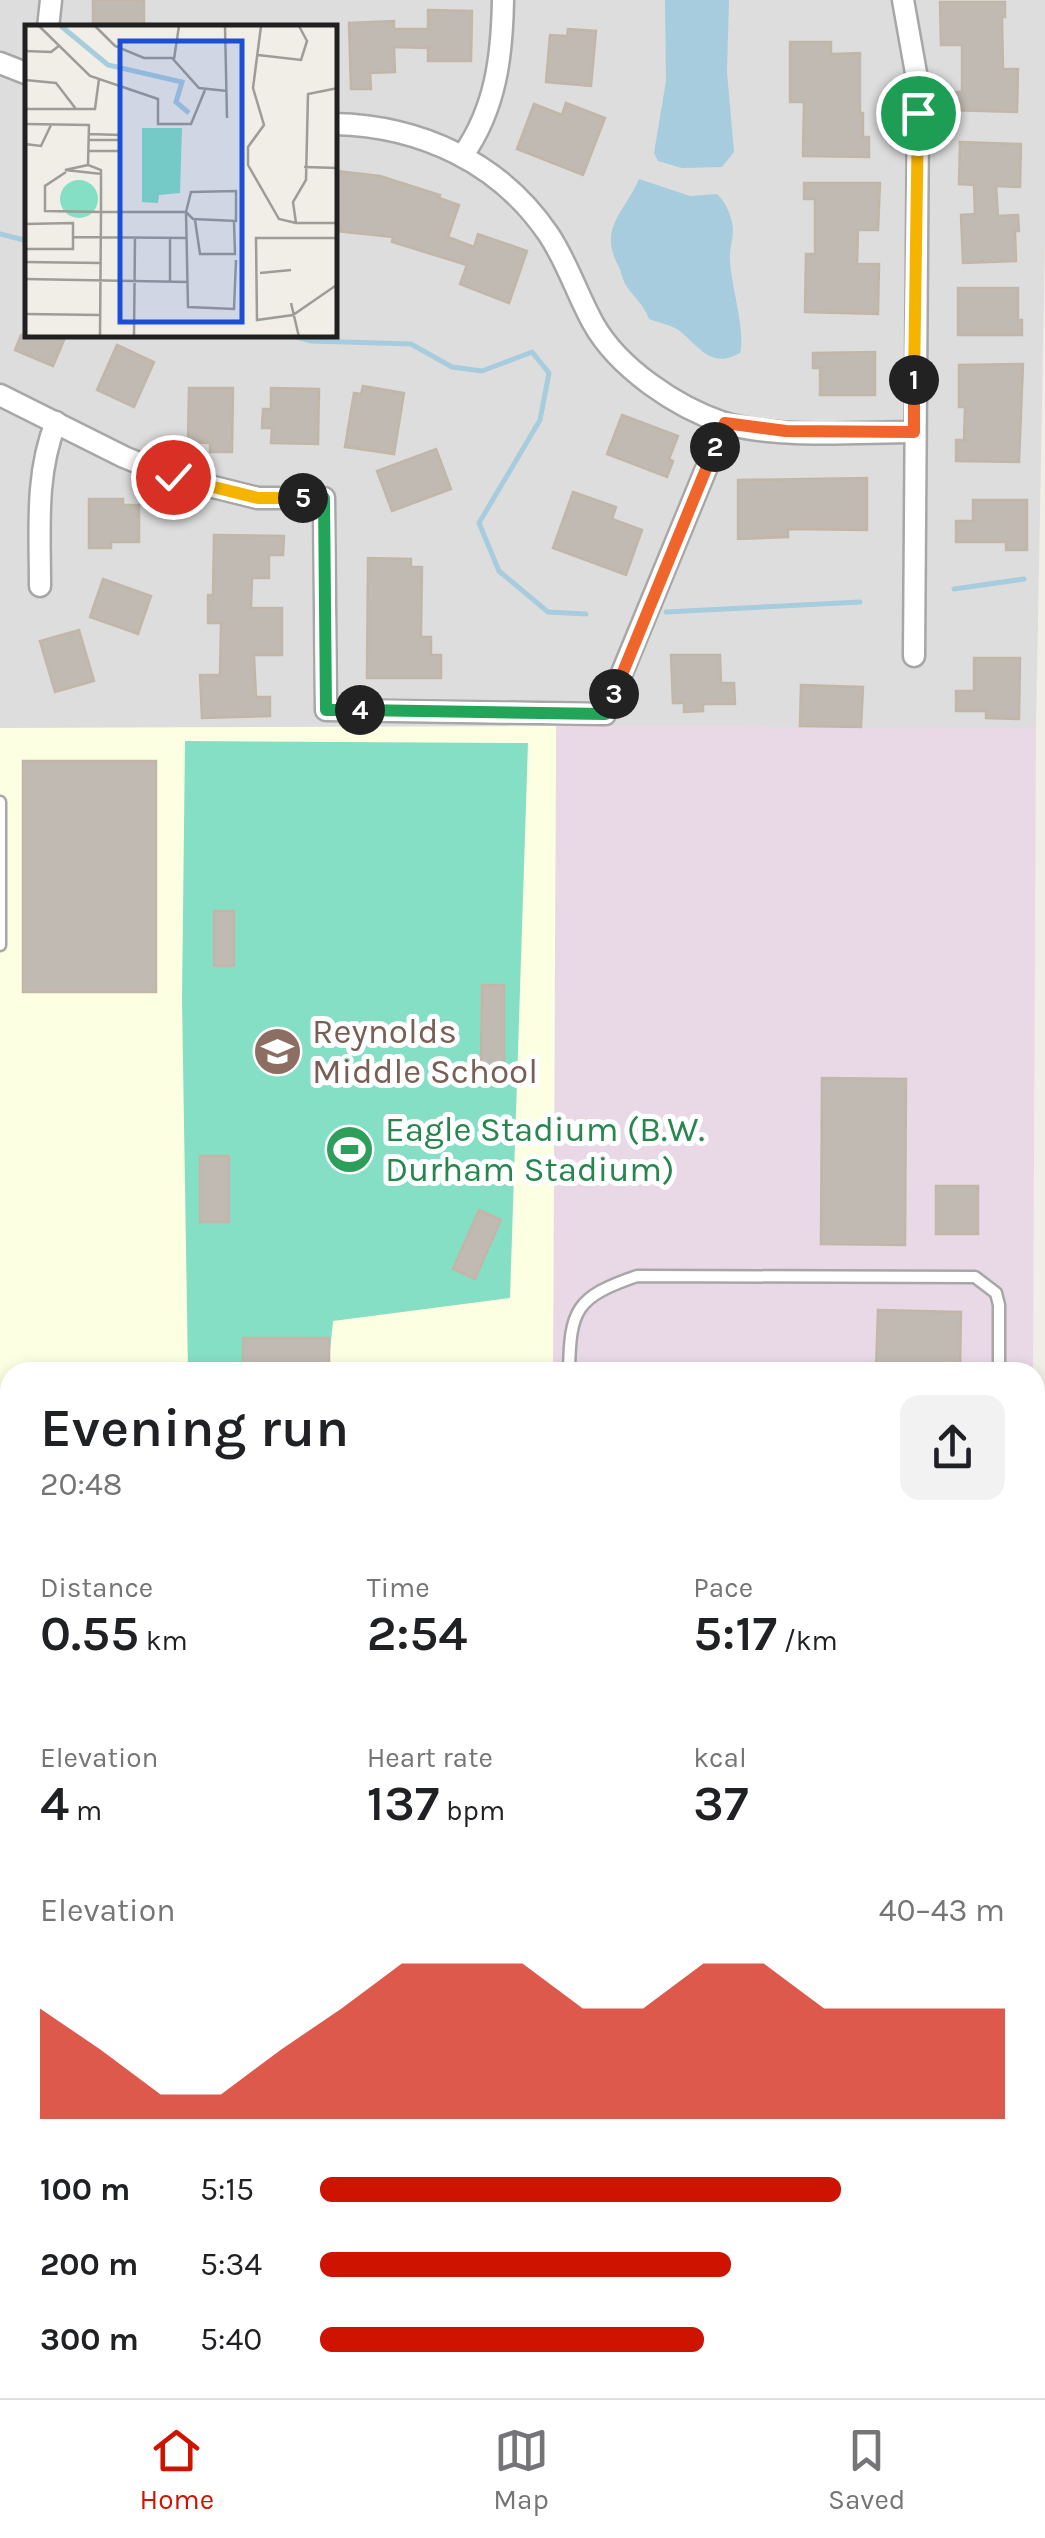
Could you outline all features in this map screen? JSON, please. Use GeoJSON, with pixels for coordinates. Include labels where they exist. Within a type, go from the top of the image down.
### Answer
{"type":"FeatureCollection","features":[{"type":"Feature","properties":{"kind":"street"},"geometry":{"type":"LineString","coordinates":[[48,25],[51,0]]}},
{"type":"Feature","properties":{"kind":"street"},"geometry":{"type":"LineString","coordinates":[[464,155],[477,135],[497,80],[503,0]]}},
{"type":"Feature","properties":{"kind":"street"},"geometry":{"type":"LineString","coordinates":[[902,0],[916,73],[918,113],[914,656]]}},
{"type":"Feature","properties":{"kind":"street"},"geometry":{"type":"LineString","coordinates":[[0,63],[25,73]]}},
{"type":"Feature","properties":{"kind":"street"},"geometry":{"type":"LineString","coordinates":[[338,124],[393,129],[464,155],[498,180],[550,235],[596,328],[632,369],[676,399],[725,423],[786,431],[914,432]]}},
{"type":"Feature","properties":{"kind":"street"},"geometry":{"type":"LineString","coordinates":[[0,395],[173,477],[258,498],[324,498],[326,710],[605,714],[725,423]]}},
{"type":"Feature","properties":{"kind":"street"},"geometry":{"type":"LineString","coordinates":[[40,586],[41,477],[45,450],[56,422]]}},
{"type":"Feature","properties":{"kind":"lane"},"geometry":{"type":"LineString","coordinates":[[0,802],[0,945]]}},
{"type":"Feature","properties":{"kind":"lane"},"geometry":{"type":"LineString","coordinates":[[568,1362],[570,1332],[581,1304],[603,1288],[637,1276],[975,1276],[996,1292],[998,1362]]}},
{"type":"Feature","properties":{"kind":"shaded area"},"geometry":{"type":"Polygon","coordinates":[[[0,0],[1045,0],[1045,243],[1036,728],[0,728],[0,0]]]}},
{"type":"Feature","properties":{"kind":"shaded area"},"geometry":{"type":"Polygon","coordinates":[[[556,726],[1036,728],[1033,1362],[553,1362],[556,726]]]}},
{"type":"Feature","properties":{"kind":"shaded area","name":"Reynolds Middle School"},"geometry":{"type":"Polygon","coordinates":[[[556,726],[553,1362],[0,1362],[0,728],[556,726]]]}},
{"type":"Feature","properties":{"kind":"green space","name":"Eagle Stadium (B.W. Durham Stadium)"},"geometry":{"type":"Polygon","coordinates":[[[185,741],[528,743],[510,1298],[333,1321],[329,1362],[188,1362],[182,1000],[185,741]]]}},
{"type":"Feature","properties":{"kind":"water"},"geometry":{"type":"Polygon","coordinates":[[[665,0],[729,0],[727,72],[734,152],[722,167],[682,168],[658,161],[654,153],[666,81],[665,0]]]}},
{"type":"Feature","properties":{"kind":"water"},"geometry":{"type":"Polygon","coordinates":[[[639,179],[690,196],[717,194],[726,205],[733,229],[730,261],[741,333],[740,353],[722,359],[707,354],[678,330],[649,319],[625,284],[613,252],[612,230],[639,179]]]}},
{"type":"Feature","properties":{"kind":"building"},"geometry":{"type":"Polygon","coordinates":[[[93,0],[144,0],[144,25],[93,25],[93,0]]]}},
{"type":"Feature","properties":{"kind":"building"},"geometry":{"type":"Polygon","coordinates":[[[940,2],[1005,2],[1003,69],[1018,69],[1017,112],[947,110],[947,92],[962,92],[962,45],[941,45],[940,2]]]}},
{"type":"Feature","properties":{"kind":"building"},"geometry":{"type":"Polygon","coordinates":[[[428,10],[472,11],[471,61],[428,61],[428,48],[394,47],[395,72],[370,73],[371,89],[351,89],[349,23],[394,21],[394,29],[428,29],[428,10]]]}},
{"type":"Feature","properties":{"kind":"building"},"geometry":{"type":"Polygon","coordinates":[[[568,29],[596,31],[591,86],[546,82],[550,35],[567,36],[568,29]]]}},
{"type":"Feature","properties":{"kind":"building"},"geometry":{"type":"Polygon","coordinates":[[[790,42],[831,42],[831,54],[860,53],[860,113],[863,137],[869,137],[869,157],[803,156],[804,102],[790,102],[790,42]]]}},
{"type":"Feature","properties":{"kind":"building"},"geometry":{"type":"Polygon","coordinates":[[[566,103],[605,118],[583,175],[517,149],[534,104],[562,115],[566,103]]]}},
{"type":"Feature","properties":{"kind":"building"},"geometry":{"type":"Polygon","coordinates":[[[960,142],[1021,144],[1020,187],[996,186],[998,216],[1018,215],[1016,261],[963,263],[961,215],[975,214],[974,185],[959,184],[960,142]]]}},
{"type":"Feature","properties":{"kind":"building"},"geometry":{"type":"Polygon","coordinates":[[[338,171],[380,176],[459,205],[448,237],[474,247],[478,234],[527,251],[509,303],[460,284],[467,265],[392,242],[393,237],[338,231],[338,171]]]}},
{"type":"Feature","properties":{"kind":"building"},"geometry":{"type":"Polygon","coordinates":[[[804,183],[880,183],[878,230],[858,230],[857,264],[879,264],[878,314],[805,312],[806,254],[815,254],[815,199],[804,199],[804,183]]]}},
{"type":"Feature","properties":{"kind":"building"},"geometry":{"type":"Polygon","coordinates":[[[958,288],[1018,288],[1022,335],[958,335],[958,288]]]}},
{"type":"Feature","properties":{"kind":"building"},"geometry":{"type":"Polygon","coordinates":[[[21,335],[65,338],[53,366],[15,350],[21,335]]]}},
{"type":"Feature","properties":{"kind":"building"},"geometry":{"type":"Polygon","coordinates":[[[117,345],[154,362],[134,407],[97,390],[117,345]]]}},
{"type":"Feature","properties":{"kind":"building"},"geometry":{"type":"Polygon","coordinates":[[[875,352],[875,395],[820,395],[820,368],[813,368],[813,353],[875,352]]]}},
{"type":"Feature","properties":{"kind":"building"},"geometry":{"type":"Polygon","coordinates":[[[1023,364],[1019,462],[956,461],[956,440],[964,440],[965,407],[959,407],[959,365],[1023,364]]]}},
{"type":"Feature","properties":{"kind":"building"},"geometry":{"type":"Polygon","coordinates":[[[363,386],[404,393],[394,454],[345,447],[354,393],[361,394],[363,386]]]}},
{"type":"Feature","properties":{"kind":"building"},"geometry":{"type":"Polygon","coordinates":[[[189,388],[233,388],[232,452],[210,452],[210,443],[188,442],[189,388]]]}},
{"type":"Feature","properties":{"kind":"building"},"geometry":{"type":"Polygon","coordinates":[[[271,388],[319,389],[318,444],[271,443],[272,428],[262,428],[263,409],[271,409],[271,388]]]}},
{"type":"Feature","properties":{"kind":"building"},"geometry":{"type":"Polygon","coordinates":[[[622,415],[678,436],[667,477],[607,454],[622,415]]]}},
{"type":"Feature","properties":{"kind":"building"},"geometry":{"type":"Polygon","coordinates":[[[436,449],[451,489],[392,511],[377,471],[436,449]]]}},
{"type":"Feature","properties":{"kind":"building"},"geometry":{"type":"Polygon","coordinates":[[[867,478],[867,530],[788,529],[788,537],[738,539],[738,480],[867,478]]]}},
{"type":"Feature","properties":{"kind":"building"},"geometry":{"type":"Polygon","coordinates":[[[573,492],[616,507],[612,519],[642,530],[626,575],[553,548],[573,492]]]}},
{"type":"Feature","properties":{"kind":"building"},"geometry":{"type":"Polygon","coordinates":[[[89,499],[123,499],[123,505],[139,505],[139,542],[111,542],[111,548],[89,548],[89,499]]]}},
{"type":"Feature","properties":{"kind":"building"},"geometry":{"type":"Polygon","coordinates":[[[973,500],[1027,500],[1027,550],[1006,550],[1006,542],[956,542],[956,521],[973,521],[973,500]]]}},
{"type":"Feature","properties":{"kind":"building"},"geometry":{"type":"Polygon","coordinates":[[[214,535],[284,536],[283,555],[269,555],[269,578],[252,578],[251,608],[282,608],[282,655],[254,655],[256,697],[270,697],[270,716],[202,718],[200,675],[220,675],[221,623],[208,623],[208,595],[213,595],[214,535]]]}},
{"type":"Feature","properties":{"kind":"building"},"geometry":{"type":"Polygon","coordinates":[[[368,558],[411,559],[411,567],[422,567],[421,637],[431,637],[431,655],[441,655],[441,678],[367,678],[368,558]]]}},
{"type":"Feature","properties":{"kind":"building"},"geometry":{"type":"Polygon","coordinates":[[[103,579],[151,596],[138,634],[90,617],[103,579]]]}},
{"type":"Feature","properties":{"kind":"building"},"geometry":{"type":"Polygon","coordinates":[[[79,630],[94,681],[55,692],[40,641],[79,630]]]}},
{"type":"Feature","properties":{"kind":"building"},"geometry":{"type":"Polygon","coordinates":[[[671,655],[720,655],[721,683],[734,683],[735,704],[703,704],[703,711],[684,712],[684,703],[673,703],[671,655]]]}},
{"type":"Feature","properties":{"kind":"building"},"geometry":{"type":"Polygon","coordinates":[[[974,658],[1020,658],[1019,719],[986,718],[986,711],[956,711],[956,691],[974,691],[974,658]]]}},
{"type":"Feature","properties":{"kind":"building"},"geometry":{"type":"Polygon","coordinates":[[[801,685],[863,687],[861,727],[800,726],[801,685]]]}},
{"type":"Feature","properties":{"kind":"building"},"geometry":{"type":"Polygon","coordinates":[[[23,761],[156,761],[156,992],[23,992],[23,761]]]}},
{"type":"Feature","properties":{"kind":"building"},"geometry":{"type":"Polygon","coordinates":[[[214,911],[234,911],[234,966],[214,966],[214,911]]]}},
{"type":"Feature","properties":{"kind":"building"},"geometry":{"type":"Polygon","coordinates":[[[482,985],[504,985],[504,1071],[481,1071],[482,985]]]}},
{"type":"Feature","properties":{"kind":"building"},"geometry":{"type":"Polygon","coordinates":[[[822,1078],[906,1079],[905,1245],[821,1244],[822,1078]]]}},
{"type":"Feature","properties":{"kind":"building"},"geometry":{"type":"Polygon","coordinates":[[[200,1156],[229,1156],[229,1222],[200,1222],[200,1156]]]}},
{"type":"Feature","properties":{"kind":"building"},"geometry":{"type":"Polygon","coordinates":[[[936,1186],[978,1186],[978,1234],[936,1234],[936,1186]]]}},
{"type":"Feature","properties":{"kind":"building"},"geometry":{"type":"Polygon","coordinates":[[[479,1210],[501,1220],[475,1279],[453,1269],[479,1210]]]}},
{"type":"Feature","properties":{"kind":"building"},"geometry":{"type":"Polygon","coordinates":[[[878,1310],[961,1312],[960,1362],[876,1362],[878,1310]]]}},
{"type":"Feature","properties":{"kind":"building"},"geometry":{"type":"Polygon","coordinates":[[[243,1338],[329,1338],[329,1362],[243,1362],[243,1338]]]}},
{"type":"Feature","properties":{"kind":"waterway"},"geometry":{"type":"LineString","coordinates":[[0,234],[25,240]]}},
{"type":"Feature","properties":{"kind":"waterway"},"geometry":{"type":"LineString","coordinates":[[300,338],[411,344],[452,367],[482,371],[532,352],[549,373],[540,420],[479,523],[499,571],[548,612],[586,614]]}},
{"type":"Feature","properties":{"kind":"waterway"},"geometry":{"type":"LineString","coordinates":[[954,589],[1024,579]]}},
{"type":"Feature","properties":{"kind":"waterway"},"geometry":{"type":"LineString","coordinates":[[666,612],[860,602]]}},
{"type":"Feature","properties":{"kind":"place","name":"Reynolds Middle School"},"geometry":{"type":"Point","coordinates":[277,1051]}},
{"type":"Feature","properties":{"kind":"place","name":"Eagle Stadium (B.W. Durham Stadium)"},"geometry":{"type":"Point","coordinates":[350,1149]}},
{"type":"Feature","properties":{"kind":"route"},"geometry":{"type":"LineString","coordinates":[[173,477],[258,498],[324,498],[326,710],[605,714],[725,423],[786,431],[914,432],[918,113]]}}]}
